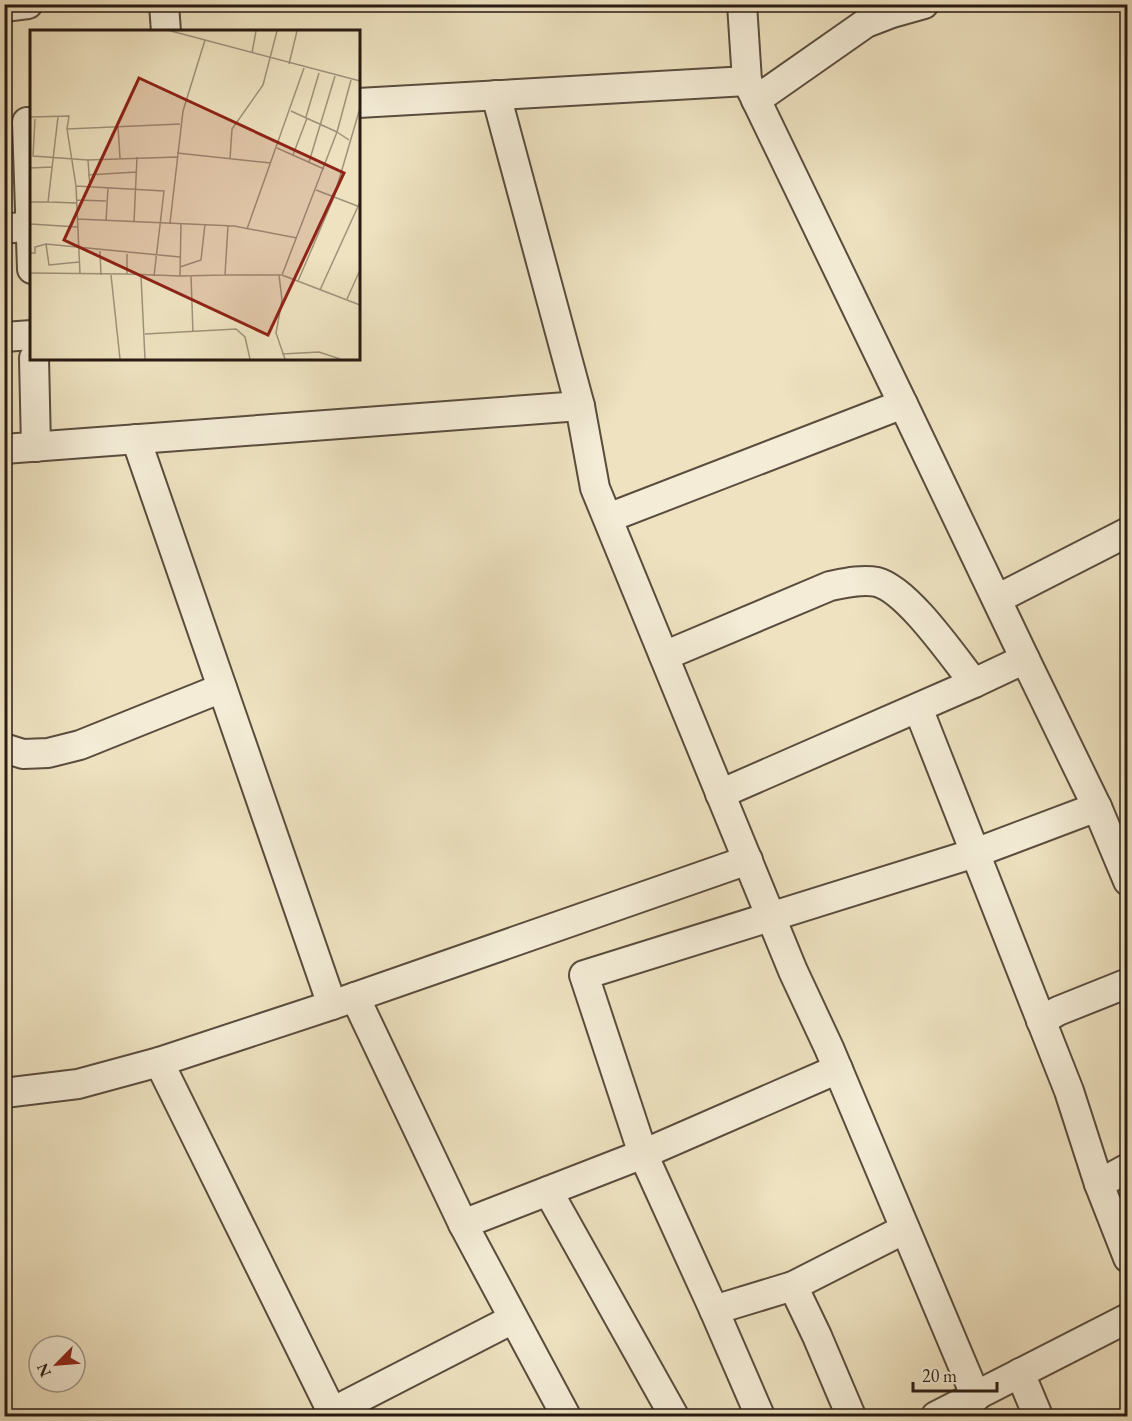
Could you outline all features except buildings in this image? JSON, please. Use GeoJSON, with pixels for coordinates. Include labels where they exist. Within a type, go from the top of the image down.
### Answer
{"type":"FeatureCollection","features":[{"type":"Feature","properties":{"kind":"street"},"geometry":{"type":"LineString","coordinates":[[4,7],[28,4]]}},
{"type":"Feature","properties":{"kind":"street"},"geometry":{"type":"LineString","coordinates":[[164,4],[166,30]]}},
{"type":"Feature","properties":{"kind":"street"},"geometry":{"type":"LineString","coordinates":[[742,4],[752,91],[1097,807],[1128,881]]}},
{"type":"Feature","properties":{"kind":"street"},"geometry":{"type":"LineString","coordinates":[[360,103],[496,95],[752,91],[866,23],[924,4]]}},
{"type":"Feature","properties":{"kind":"street"},"geometry":{"type":"LineString","coordinates":[[496,95],[579,406],[596,488],[770,916],[838,1069],[976,1397]]}},
{"type":"Feature","properties":{"kind":"street"},"geometry":{"type":"LineString","coordinates":[[21,122],[17,228],[30,264]]}},
{"type":"Feature","properties":{"kind":"street"},"geometry":{"type":"LineString","coordinates":[[4,337],[30,335]]}},
{"type":"Feature","properties":{"kind":"street"},"geometry":{"type":"LineString","coordinates":[[34,360],[36,447]]}},
{"type":"Feature","properties":{"kind":"street"},"geometry":{"type":"LineString","coordinates":[[608,518],[903,404]]}},
{"type":"Feature","properties":{"kind":"street"},"geometry":{"type":"LineString","coordinates":[[4,449],[579,406]]}},
{"type":"Feature","properties":{"kind":"street"},"geometry":{"type":"LineString","coordinates":[[136,439],[222,688],[344,1001],[566,1416]]}},
{"type":"Feature","properties":{"kind":"street"},"geometry":{"type":"LineString","coordinates":[[997,599],[1128,532]]}},
{"type":"Feature","properties":{"kind":"street"},"geometry":{"type":"LineString","coordinates":[[664,656],[830,586],[855,581],[878,582],[900,596],[918,613],[974,683]]}},
{"type":"Feature","properties":{"kind":"street"},"geometry":{"type":"LineString","coordinates":[[720,794],[1025,659]]}},
{"type":"Feature","properties":{"kind":"street"},"geometry":{"type":"LineString","coordinates":[[4,748],[23,754],[48,753],[80,745],[222,688]]}},
{"type":"Feature","properties":{"kind":"street"},"geometry":{"type":"LineString","coordinates":[[918,708],[1069,1091],[1099,1184],[1128,1258]]}},
{"type":"Feature","properties":{"kind":"street"},"geometry":{"type":"LineString","coordinates":[[758,1416],[714,1310],[643,1154],[584,975],[975,853],[1097,807]]}},
{"type":"Feature","properties":{"kind":"street"},"geometry":{"type":"LineString","coordinates":[[4,1094],[78,1084],[159,1062],[344,1001],[748,860]]}},
{"type":"Feature","properties":{"kind":"street"},"geometry":{"type":"LineString","coordinates":[[1041,1021],[1058,1011],[1128,983]]}},
{"type":"Feature","properties":{"kind":"street"},"geometry":{"type":"LineString","coordinates":[[159,1062],[333,1414],[513,1318]]}},
{"type":"Feature","properties":{"kind":"street"},"geometry":{"type":"LineString","coordinates":[[463,1224],[643,1154],[838,1069]]}},
{"type":"Feature","properties":{"kind":"street"},"geometry":{"type":"LineString","coordinates":[[1099,1184],[1128,1168]]}},
{"type":"Feature","properties":{"kind":"street"},"geometry":{"type":"LineString","coordinates":[[548,1191],[674,1416]]}},
{"type":"Feature","properties":{"kind":"street"},"geometry":{"type":"LineString","coordinates":[[714,1310],[793,1286],[905,1229]]}},
{"type":"Feature","properties":{"kind":"street"},"geometry":{"type":"LineString","coordinates":[[793,1286],[851,1416]]}},
{"type":"Feature","properties":{"kind":"street"},"geometry":{"type":"LineString","coordinates":[[936,1416],[1128,1318]]}},
{"type":"Feature","properties":{"kind":"street"},"geometry":{"type":"LineString","coordinates":[[1020,1373],[1038,1416]]}}]}
